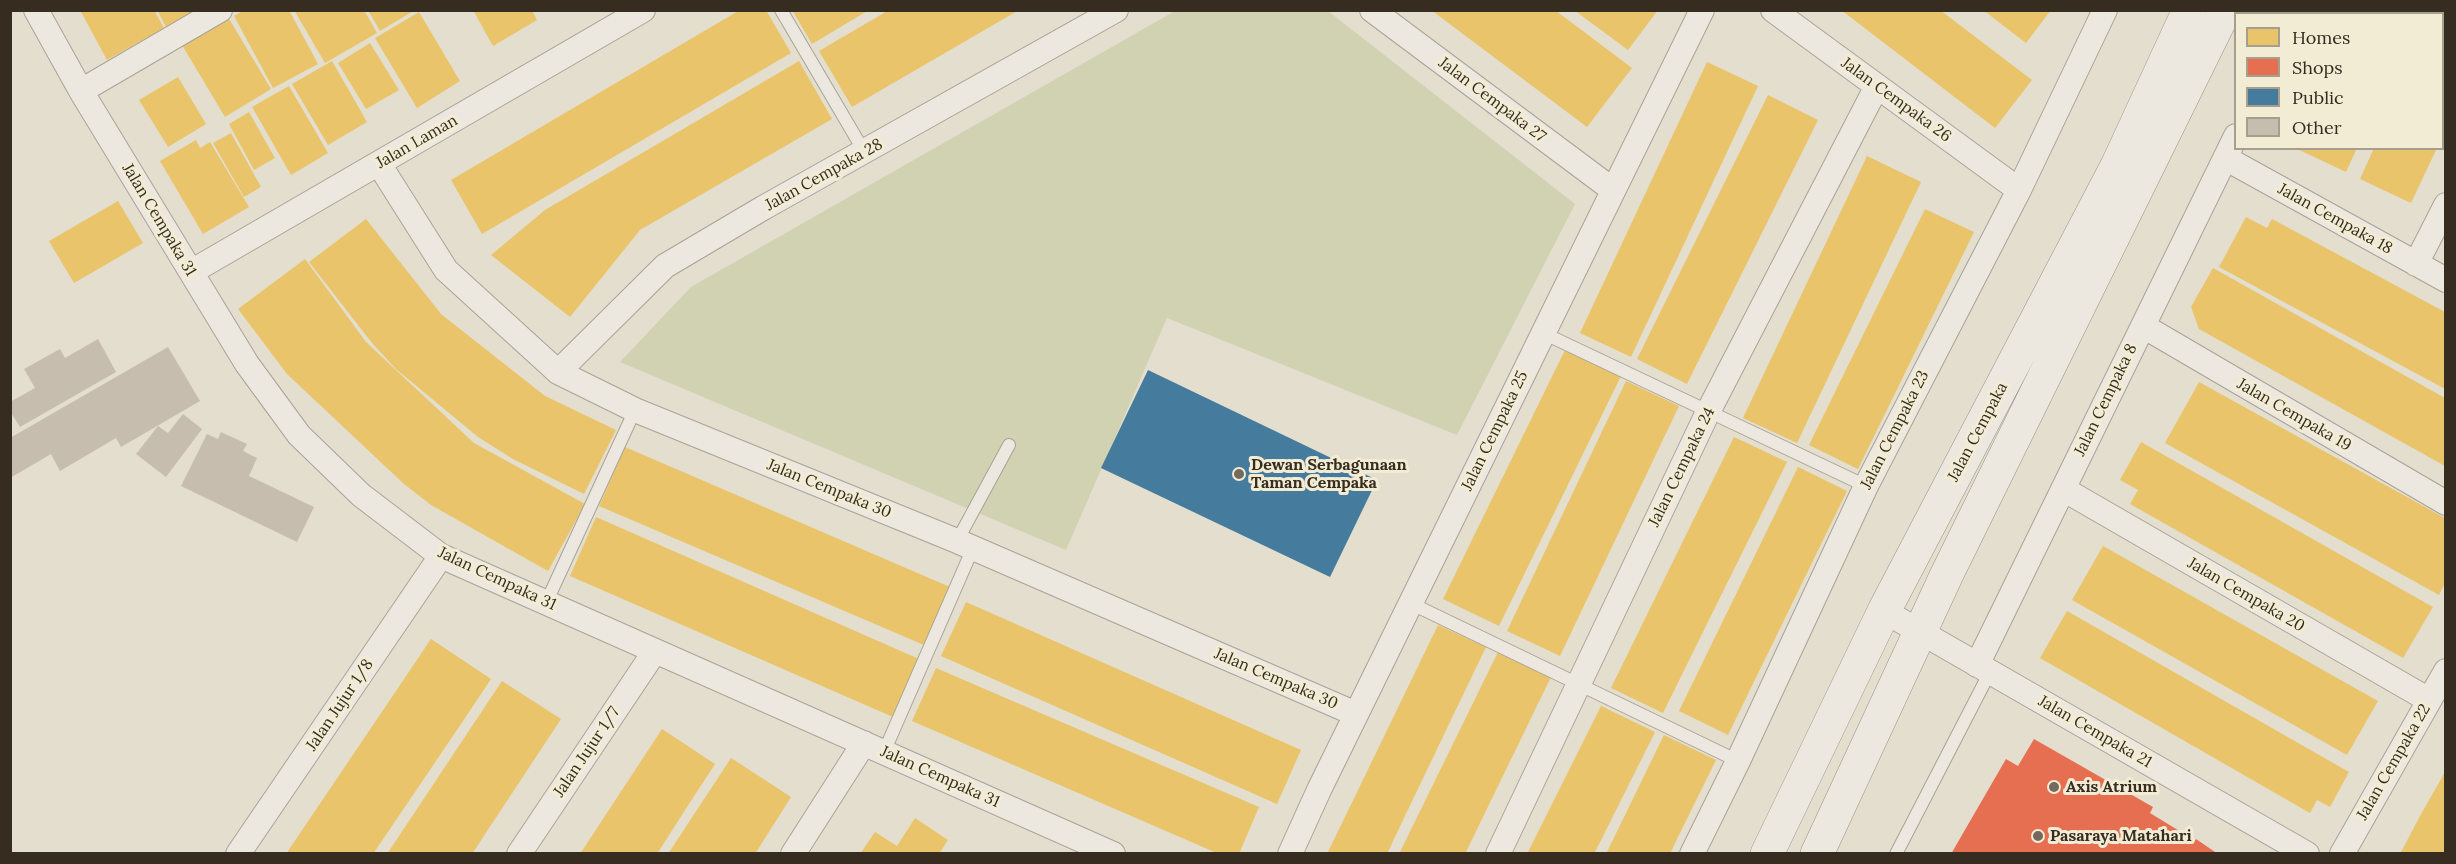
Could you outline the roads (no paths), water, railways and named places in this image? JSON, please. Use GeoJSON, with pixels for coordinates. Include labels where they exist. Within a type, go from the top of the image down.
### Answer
{"type":"FeatureCollection","features":[{"type":"Feature","properties":{"kind":"main road","name":"Jalan Cempaka"},"geometry":{"type":"LineString","coordinates":[[1767,854],[1884,611],[2117,166],[2189,10]]}},
{"type":"Feature","properties":{"kind":"main road","name":"Jalan Cempaka"},"geometry":{"type":"LineString","coordinates":[[1816,854],[1919,632],[2225,10]]}},
{"type":"Feature","properties":{"kind":"street","name":"Jalan Cempaka 31"},"geometry":{"type":"LineString","coordinates":[[36,10],[81,91],[247,364],[299,435],[361,495],[441,556],[874,747],[1100,851]]}},
{"type":"Feature","properties":{"kind":"street"},"geometry":{"type":"LineString","coordinates":[[81,91],[220,10]]}},
{"type":"Feature","properties":{"kind":"street","name":"Jalan Laman"},"geometry":{"type":"LineString","coordinates":[[191,272],[643,10]]}},
{"type":"Feature","properties":{"kind":"street","name":"Jalan Cempaka 28"},"geometry":{"type":"LineString","coordinates":[[558,372],[665,266],[762,208],[865,153],[1116,10]]}},
{"type":"Feature","properties":{"kind":"street","name":"Jalan Cempaka 27"},"geometry":{"type":"LineString","coordinates":[[1372,10],[1613,190]]}},
{"type":"Feature","properties":{"kind":"street","name":"Jalan Cempaka 25"},"geometry":{"type":"LineString","coordinates":[[1290,854],[1410,603],[1702,10]]}},
{"type":"Feature","properties":{"kind":"street","name":"Jalan Cempaka 26"},"geometry":{"type":"LineString","coordinates":[[1773,10],[2019,190]]}},
{"type":"Feature","properties":{"kind":"street","name":"Jalan Cempaka 23"},"geometry":{"type":"LineString","coordinates":[[1692,854],[1738,761],[1866,486],[2019,190],[2105,10]]}},
{"type":"Feature","properties":{"kind":"street","name":"Jalan Cempaka 24"},"geometry":{"type":"LineString","coordinates":[[1498,854],[1708,412],[1877,86]]}},
{"type":"Feature","properties":{"kind":"street","name":"Jalan Cempaka 8"},"geometry":{"type":"LineString","coordinates":[[1983,668],[2063,489],[2234,138]]}},
{"type":"Feature","properties":{"kind":"street","name":"Jalan Cempaka 18"},"geometry":{"type":"LineString","coordinates":[[2225,158],[2445,280]]}},
{"type":"Feature","properties":{"kind":"street","name":"Jalan Cempaka 30"},"geometry":{"type":"LineString","coordinates":[[379,164],[447,270],[558,372],[635,410],[965,544],[1356,714]]}},
{"type":"Feature","properties":{"kind":"street"},"geometry":{"type":"LineString","coordinates":[[2416,264],[2445,205]]}},
{"type":"Feature","properties":{"kind":"street","name":"Jalan Cempaka 19"},"geometry":{"type":"LineString","coordinates":[[2143,326],[2445,503]]}},
{"type":"Feature","properties":{"kind":"street","name":"Jalan Cempaka 20"},"geometry":{"type":"LineString","coordinates":[[2063,489],[2440,685]]}},
{"type":"Feature","properties":{"kind":"street","name":"Jalan Jujur 1/8"},"geometry":{"type":"LineString","coordinates":[[238,854],[441,556]]}},
{"type":"Feature","properties":{"kind":"street","name":"Jalan Cempaka 21"},"geometry":{"type":"LineString","coordinates":[[1884,611],[2307,854]]}},
{"type":"Feature","properties":{"kind":"street","name":"Jalan Jujur 1/7"},"geometry":{"type":"LineString","coordinates":[[520,853],[655,651]]}},
{"type":"Feature","properties":{"kind":"street","name":"Jalan Cempaka 22"},"geometry":{"type":"LineString","coordinates":[[2342,854],[2440,685]]}},
{"type":"Feature","properties":{"kind":"street"},"geometry":{"type":"LineString","coordinates":[[793,854],[874,747]]}},
{"type":"Feature","properties":{"kind":"lane"},"geometry":{"type":"LineString","coordinates":[[781,10],[865,153]]}},
{"type":"Feature","properties":{"kind":"lane"},"geometry":{"type":"LineString","coordinates":[[1543,333],[1866,486]]}},
{"type":"Feature","properties":{"kind":"lane"},"geometry":{"type":"LineString","coordinates":[[546,603],[635,410]]}},
{"type":"Feature","properties":{"kind":"lane"},"geometry":{"type":"LineString","coordinates":[[874,747],[1009,445]]}},
{"type":"Feature","properties":{"kind":"lane"},"geometry":{"type":"LineString","coordinates":[[1410,603],[1738,761]]}},
{"type":"Feature","properties":{"kind":"lane"},"geometry":{"type":"LineString","coordinates":[[1896,854],[1983,668]]}},
{"type":"Feature","properties":{"kind":"place","name":"Dewan Serbagunaan Taman Cempaka"},"geometry":{"type":"Point","coordinates":[1239,474]}},
{"type":"Feature","properties":{"kind":"place","name":"Axis Atrium"},"geometry":{"type":"Point","coordinates":[2054,787]}},
{"type":"Feature","properties":{"kind":"place","name":"Pasaraya Matahari"},"geometry":{"type":"Point","coordinates":[2038,836]}}]}
